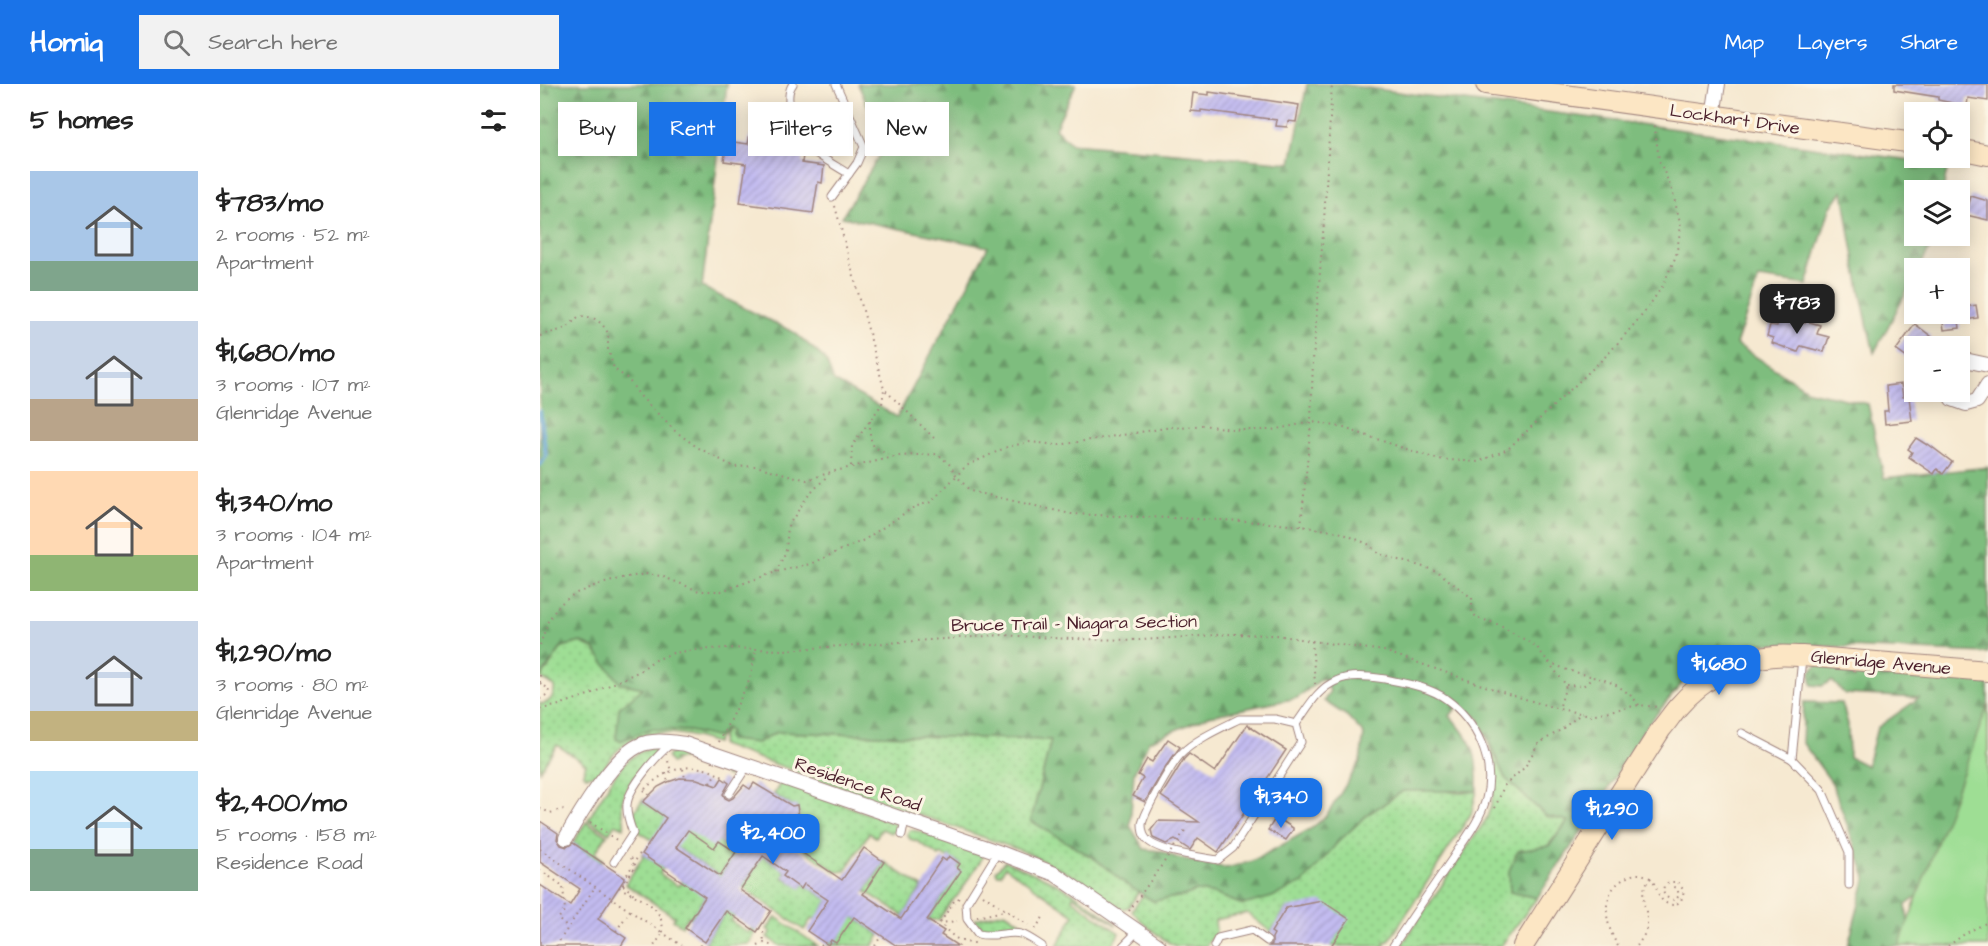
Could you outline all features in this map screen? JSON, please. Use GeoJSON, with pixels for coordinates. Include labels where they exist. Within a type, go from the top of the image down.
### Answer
{"type":"FeatureCollection","features":[{"type":"Feature","properties":{"kind":"main road","name":"Lockhart Drive"},"geometry":{"type":"LineString","coordinates":[[1485,84],[1904,142]]}},
{"type":"Feature","properties":{"kind":"main road"},"geometry":{"type":"LineString","coordinates":[[1970,151],[1988,155]]}},
{"type":"Feature","properties":{"kind":"main road","name":"Glenridge Avenue"},"geometry":{"type":"LineString","coordinates":[[1523,946],[1661,729],[1694,691],[1714,677],[1740,663],[1772,656],[1802,656],[1988,671]]}},
{"type":"Feature","properties":{"kind":"street"},"geometry":{"type":"LineString","coordinates":[[1713,116],[1718,84]]}},
{"type":"Feature","properties":{"kind":"street"},"geometry":{"type":"LineString","coordinates":[[1970,361],[1988,365]]}},
{"type":"Feature","properties":{"kind":"street"},"geometry":{"type":"LineString","coordinates":[[1959,402],[1966,405],[1977,401],[1988,384]]}},
{"type":"Feature","properties":{"kind":"street","name":"Residence Road"},"geometry":{"type":"LineString","coordinates":[[566,838],[620,761],[638,746],[658,741],[685,744],[998,852],[1055,874],[1159,946]]}},
{"type":"Feature","properties":{"kind":"lane"},"geometry":{"type":"LineString","coordinates":[[793,84],[789,88],[788,106],[806,145],[849,174]]}},
{"type":"Feature","properties":{"kind":"lane"},"geometry":{"type":"LineString","coordinates":[[832,197],[857,163],[864,147],[836,84]]}},
{"type":"Feature","properties":{"kind":"lane"},"geometry":{"type":"LineString","coordinates":[[1792,759],[1802,656]]}},
{"type":"Feature","properties":{"kind":"lane"},"geometry":{"type":"LineString","coordinates":[[1296,724],[1322,688],[1338,679],[1369,676],[1431,691],[1446,699],[1474,729],[1486,757],[1489,775],[1486,799],[1476,823],[1393,946]]}},
{"type":"Feature","properties":{"kind":"lane"},"geometry":{"type":"LineString","coordinates":[[1239,719],[1275,719],[1296,724],[1301,742],[1233,848],[1218,860],[1154,846],[1145,838],[1142,826],[1159,789],[1181,754],[1210,734],[1239,719]]}},
{"type":"Feature","properties":{"kind":"lane"},"geometry":{"type":"LineString","coordinates":[[1742,734],[1792,759],[1822,789],[1849,852],[1850,885]]}},
{"type":"Feature","properties":{"kind":"lane"},"geometry":{"type":"LineString","coordinates":[[614,862],[633,833],[626,808],[628,798],[664,749],[673,742]]}},
{"type":"Feature","properties":{"kind":"lane"},"geometry":{"type":"LineString","coordinates":[[729,794],[748,765]]}},
{"type":"Feature","properties":{"kind":"lane"},"geometry":{"type":"LineString","coordinates":[[902,835],[905,820]]}},
{"type":"Feature","properties":{"kind":"lane"},"geometry":{"type":"LineString","coordinates":[[998,852],[966,904],[967,919],[978,934],[986,936],[1023,934],[1042,946]]}},
{"type":"Feature","properties":{"kind":"lane"},"geometry":{"type":"LineString","coordinates":[[1214,946],[1218,938],[1252,930],[1268,941]]}},
{"type":"Feature","properties":{"kind":"lane"},"geometry":{"type":"LineString","coordinates":[[1123,946],[1138,931]]}},
{"type":"Feature","properties":{"kind":"path"},"geometry":{"type":"LineString","coordinates":[[1301,526],[1311,422],[1313,360],[1332,84]]}},
{"type":"Feature","properties":{"kind":"path"},"geometry":{"type":"LineString","coordinates":[[540,645],[548,621],[558,605],[573,594],[594,586],[645,574],[661,576],[699,591],[721,591],[776,572],[810,564],[864,540],[914,507],[932,502],[966,466],[1007,447],[1029,442],[1059,445],[1172,427],[1202,425],[1272,430],[1311,422],[1344,428],[1436,459],[1478,462],[1508,449],[1609,352],[1644,313],[1662,287],[1676,256],[1681,226],[1672,190],[1659,160],[1652,107]]}},
{"type":"Feature","properties":{"kind":"path"},"geometry":{"type":"LineString","coordinates":[[832,197],[884,389],[882,404],[852,446],[851,467]]}},
{"type":"Feature","properties":{"kind":"path"},"geometry":{"type":"LineString","coordinates":[[540,336],[567,328],[578,317],[585,315],[595,319],[608,333],[608,349],[614,369],[628,379],[640,396],[675,430],[697,447],[734,467],[756,466],[807,480],[893,457],[938,454],[950,465],[970,491],[1071,514],[1246,520],[1339,532],[1368,544],[1379,554],[1437,571],[1472,598],[1472,612],[1477,618],[1495,622],[1536,646],[1566,685],[1583,686],[1594,677]]}},
{"type":"Feature","properties":{"kind":"path"},"geometry":{"type":"LineString","coordinates":[[884,389],[937,441]]}},
{"type":"Feature","properties":{"kind":"path"},"geometry":{"type":"LineString","coordinates":[[870,421],[870,437],[874,447],[893,457]]}},
{"type":"Feature","properties":{"kind":"path"},"geometry":{"type":"LineString","coordinates":[[776,572],[786,551],[788,526],[807,497],[831,472]]}},
{"type":"Feature","properties":{"kind":"path","name":"Bruce Trail - Niagara Section"},"geometry":{"type":"LineString","coordinates":[[540,709],[588,695],[673,653],[727,648],[756,650],[1002,635],[1142,640],[1231,634],[1276,634],[1312,642],[1384,651],[1559,709],[1582,712],[1590,716],[1639,705],[1664,708]]}},
{"type":"Feature","properties":{"kind":"path"},"geometry":{"type":"LineString","coordinates":[[1312,642],[1316,697]]}},
{"type":"Feature","properties":{"kind":"path"},"geometry":{"type":"LineString","coordinates":[[713,753],[750,679],[756,650]]}},
{"type":"Feature","properties":{"kind":"path"},"geometry":{"type":"LineString","coordinates":[[1547,661],[1567,670],[1609,681],[1632,696],[1639,705]]}},
{"type":"Feature","properties":{"kind":"path"},"geometry":{"type":"LineString","coordinates":[[540,675],[540,683],[549,689],[548,694],[540,699]]}},
{"type":"Feature","properties":{"kind":"path"},"geometry":{"type":"LineString","coordinates":[[1559,709],[1566,685]]}},
{"type":"Feature","properties":{"kind":"path"},"geometry":{"type":"LineString","coordinates":[[1494,810],[1504,786],[1525,767],[1538,744],[1562,729],[1582,712]]}},
{"type":"Feature","properties":{"kind":"path"},"geometry":{"type":"LineString","coordinates":[[670,764],[671,771]]}},
{"type":"Feature","properties":{"kind":"path"},"geometry":{"type":"LineString","coordinates":[[641,795],[654,780],[666,773],[683,768],[698,767],[729,779]]}},
{"type":"Feature","properties":{"kind":"path"},"geometry":{"type":"LineString","coordinates":[[683,768],[686,778]]}},
{"type":"Feature","properties":{"kind":"path"},"geometry":{"type":"LineString","coordinates":[[666,773],[668,782]]}},
{"type":"Feature","properties":{"kind":"path"},"geometry":{"type":"LineString","coordinates":[[710,783],[716,773]]}},
{"type":"Feature","properties":{"kind":"path"},"geometry":{"type":"LineString","coordinates":[[644,790],[649,795]]}},
{"type":"Feature","properties":{"kind":"path"},"geometry":{"type":"LineString","coordinates":[[540,808],[550,813],[576,805],[608,834]]}},
{"type":"Feature","properties":{"kind":"path"},"geometry":{"type":"LineString","coordinates":[[1123,921],[1186,830]]}},
{"type":"Feature","properties":{"kind":"path"},"geometry":{"type":"LineString","coordinates":[[540,849],[682,946]]}},
{"type":"Feature","properties":{"kind":"path"},"geometry":{"type":"LineString","coordinates":[[623,886],[636,866],[634,863],[641,852]]}},
{"type":"Feature","properties":{"kind":"path"},"geometry":{"type":"LineString","coordinates":[[540,870],[563,886],[565,910],[559,920],[568,928]]}},
{"type":"Feature","properties":{"kind":"path"},"geometry":{"type":"LineString","coordinates":[[1618,946],[1610,931],[1607,908],[1611,889],[1616,883],[1637,873],[1650,878],[1657,886],[1663,903],[1675,905],[1684,896],[1682,885],[1674,881],[1664,886],[1665,896],[1676,900],[1680,890],[1671,886]]}},
{"type":"Feature","properties":{"kind":"path"},"geometry":{"type":"LineString","coordinates":[[623,886],[625,878]]}},
{"type":"Feature","properties":{"kind":"path"},"geometry":{"type":"LineString","coordinates":[[1637,946],[1648,923],[1642,893],[1650,878]]}},
{"type":"Feature","properties":{"kind":"path"},"geometry":{"type":"LineString","coordinates":[[623,886],[655,908],[663,920],[663,933],[654,946]]}},
{"type":"Feature","properties":{"kind":"path"},"geometry":{"type":"LineString","coordinates":[[556,946],[595,887]]}},
{"type":"Feature","properties":{"kind":"path"},"geometry":{"type":"LineString","coordinates":[[983,895],[1035,929],[1044,916]]}},
{"type":"Feature","properties":{"kind":"path"},"geometry":{"type":"LineString","coordinates":[[939,923],[954,901],[961,897]]}},
{"type":"Feature","properties":{"kind":"path"},"geometry":{"type":"LineString","coordinates":[[974,918],[1005,910]]}},
{"type":"Feature","properties":{"kind":"path"},"geometry":{"type":"LineString","coordinates":[[616,931],[630,911]]}},
{"type":"Feature","properties":{"kind":"path"},"geometry":{"type":"LineString","coordinates":[[933,924],[958,921]]}},
{"type":"Feature","properties":{"kind":"path"},"geometry":{"type":"LineString","coordinates":[[1948,946],[1966,933],[1988,922]]}},
{"type":"Feature","properties":{"kind":"path"},"geometry":{"type":"LineString","coordinates":[[939,923],[964,943],[975,943]]}},
{"type":"Feature","properties":{"kind":"path"},"geometry":{"type":"LineString","coordinates":[[759,928],[763,930],[764,943]]}},
{"type":"Feature","properties":{"kind":"path"},"geometry":{"type":"LineString","coordinates":[[874,946],[881,936]]}},
{"type":"Feature","properties":{"kind":"path"},"geometry":{"type":"LineString","coordinates":[[700,946],[702,939]]}},
{"type":"Feature","properties":{"kind":"path"},"geometry":{"type":"LineString","coordinates":[[758,946],[764,943],[773,946]]}},
{"type":"Feature","properties":{"kind":"green space"},"geometry":{"type":"Polygon","coordinates":[[[540,84],[727,84],[725,102],[649,102],[649,156],[718,156],[702,287],[795,333],[825,359],[834,381],[897,417],[988,247],[842,217],[879,156],[949,156],[949,102],[866,102],[858,84],[1076,84],[1055,128],[1071,144],[1291,163],[1307,84],[1338,84],[1904,159],[1904,168],[1947,168],[1945,180],[1904,180],[1904,246],[1930,246],[1924,258],[1904,258],[1904,297],[1874,353],[1843,190],[1830,208],[1807,285],[1759,278],[1736,344],[1809,391],[1868,404],[1884,478],[1988,467],[1988,653],[1751,643],[1700,662],[1644,729],[1591,817],[1537,898],[1510,892],[1509,871],[1518,851],[1549,846],[1568,821],[1546,816],[1505,778],[1479,719],[1459,704],[1450,716],[1465,734],[1473,750],[1477,768],[1477,791],[1403,791],[1368,814],[1338,842],[1303,883],[1272,897],[1243,905],[1215,894],[1197,891],[1153,901],[1127,885],[1095,859],[1031,821],[1051,740],[777,732],[757,743],[730,740],[727,737],[730,731],[725,728],[720,736],[715,737],[689,731],[650,729],[620,741],[616,739],[619,708],[643,688],[620,683],[593,648],[581,642],[562,647],[540,678],[540,84]],[[1323,678],[1297,698],[1209,716],[1149,741],[1134,773],[1130,826],[1144,849],[1227,868],[1252,861],[1312,828],[1327,815],[1360,762],[1364,734],[1347,716],[1324,701],[1330,691],[1323,678]]]}},
{"type":"Feature","properties":{"kind":"green space"},"geometry":{"type":"Polygon","coordinates":[[[581,642],[593,648],[605,661],[643,687],[620,741],[649,729],[689,731],[720,736],[716,743],[676,733],[649,734],[625,744],[600,772],[586,776],[583,773],[586,764],[557,745],[540,771],[540,703],[543,704],[550,699],[554,689],[554,686],[541,678],[562,647],[581,642]]]}},
{"type":"Feature","properties":{"kind":"green space"},"geometry":{"type":"Polygon","coordinates":[[[1818,664],[1988,680],[1988,849],[1981,850],[1906,905],[1911,946],[1848,946],[1866,877],[1832,783],[1802,742],[1804,702],[1842,703],[1848,724],[1849,757],[1867,766],[1877,728],[1919,698],[1845,694],[1832,681],[1822,686],[1812,685],[1810,673],[1818,664]]]}},
{"type":"Feature","properties":{"kind":"green space"},"geometry":{"type":"Polygon","coordinates":[[[1988,705],[1988,946],[1899,946],[1988,705]]]}},
{"type":"Feature","properties":{"kind":"green space"},"geometry":{"type":"Polygon","coordinates":[[[1479,719],[1505,778],[1546,816],[1568,821],[1510,892],[1537,898],[1501,946],[1401,946],[1487,818],[1495,779],[1489,745],[1479,719]]]}},
{"type":"Feature","properties":{"kind":"green space"},"geometry":{"type":"Polygon","coordinates":[[[726,729],[757,743],[777,732],[1051,740],[1031,821],[1095,859],[1139,892],[1129,907],[1122,909],[1081,880],[1028,853],[721,745],[726,729]]]}},
{"type":"Feature","properties":{"kind":"green space"},"geometry":{"type":"Polygon","coordinates":[[[656,748],[656,752],[626,790],[622,807],[624,828],[615,824],[609,833],[588,820],[615,775],[624,765],[633,756],[656,748]]]}},
{"type":"Feature","properties":{"kind":"green space"},"geometry":{"type":"Polygon","coordinates":[[[682,749],[717,762],[729,777],[712,765],[690,761],[690,758],[674,759],[675,762],[671,763],[667,757],[682,749]]]}},
{"type":"Feature","properties":{"kind":"green space"},"geometry":{"type":"Polygon","coordinates":[[[781,782],[894,823],[897,829],[891,833],[882,829],[876,837],[869,833],[845,871],[837,872],[783,836],[794,819],[799,818],[797,806],[792,806],[774,794],[781,782]]]}},
{"type":"Feature","properties":{"kind":"green space"},"geometry":{"type":"Polygon","coordinates":[[[1436,790],[1461,793],[1477,791],[1471,814],[1389,941],[1384,942],[1385,946],[1331,946],[1286,908],[1271,932],[1247,913],[1215,920],[1216,932],[1206,946],[1177,946],[1153,931],[1132,910],[1143,895],[1153,901],[1197,891],[1215,894],[1243,905],[1338,842],[1368,814],[1403,791],[1436,790]]]}},
{"type":"Feature","properties":{"kind":"green space"},"geometry":{"type":"Polygon","coordinates":[[[643,799],[645,800],[643,802],[686,831],[692,823],[736,852],[722,873],[725,883],[717,874],[656,834],[652,840],[638,831],[634,812],[643,799]]]}},
{"type":"Feature","properties":{"kind":"green space"},"geometry":{"type":"Polygon","coordinates":[[[586,822],[607,835],[595,853],[602,859],[602,863],[573,843],[586,822]]]}},
{"type":"Feature","properties":{"kind":"green space"},"geometry":{"type":"Polygon","coordinates":[[[910,830],[977,851],[983,857],[939,920],[927,920],[960,871],[957,868],[960,864],[949,857],[941,854],[939,856],[917,841],[910,839],[907,834],[910,830]]]}},
{"type":"Feature","properties":{"kind":"green space"},"geometry":{"type":"Polygon","coordinates":[[[642,854],[663,868],[660,874],[678,886],[682,881],[707,895],[691,918],[688,917],[682,926],[673,920],[675,917],[625,884],[643,857],[642,854]]]}},
{"type":"Feature","properties":{"kind":"green space"},"geometry":{"type":"Polygon","coordinates":[[[763,856],[786,872],[783,877],[801,888],[804,884],[829,899],[816,919],[812,918],[804,930],[742,887],[763,856]]]}},
{"type":"Feature","properties":{"kind":"green space"},"geometry":{"type":"Polygon","coordinates":[[[1005,861],[1075,894],[1115,923],[1117,926],[1073,896],[1072,899],[1119,933],[1112,946],[1057,946],[1074,915],[1005,867],[1001,874],[997,874],[996,871],[1005,861]]]}},
{"type":"Feature","properties":{"kind":"green space"},"geometry":{"type":"Polygon","coordinates":[[[884,862],[922,887],[903,916],[865,891],[884,862]]]}},
{"type":"Feature","properties":{"kind":"green space"},"geometry":{"type":"Polygon","coordinates":[[[725,910],[734,916],[731,921],[748,933],[752,928],[756,931],[749,944],[712,946],[705,942],[725,910]]]}},
{"type":"Feature","properties":{"kind":"green space"},"geometry":{"type":"Polygon","coordinates":[[[1005,912],[1031,930],[1016,926],[988,928],[979,924],[975,919],[1005,912]]]}},
{"type":"Feature","properties":{"kind":"green space"},"geometry":{"type":"Polygon","coordinates":[[[851,915],[880,935],[873,946],[828,945],[851,915]]]}},
{"type":"Feature","properties":{"kind":"green space"},"geometry":{"type":"Polygon","coordinates":[[[776,917],[818,946],[780,946],[767,937],[771,932],[767,929],[776,917]]]}},
{"type":"Feature","properties":{"kind":"building"},"geometry":{"type":"Polygon","coordinates":[[[1894,84],[1988,84],[1988,101],[1968,98],[1968,102],[1948,102],[1938,100],[1938,97],[1894,90],[1894,84]]]}},
{"type":"Feature","properties":{"kind":"building"},"geometry":{"type":"Polygon","coordinates":[[[1209,92],[1299,105],[1296,122],[1288,121],[1287,127],[1276,126],[1277,120],[1201,110],[1201,112],[1191,111],[1193,93],[1209,95],[1209,92]]]}},
{"type":"Feature","properties":{"kind":"building"},"geometry":{"type":"Polygon","coordinates":[[[736,142],[748,144],[748,156],[803,156],[802,163],[824,166],[822,183],[818,182],[813,213],[740,203],[746,164],[724,161],[725,156],[736,156],[736,142]]]}},
{"type":"Feature","properties":{"kind":"building"},"geometry":{"type":"Polygon","coordinates":[[[1971,196],[1988,201],[1988,220],[1970,216],[1971,196]]]}},
{"type":"Feature","properties":{"kind":"building"},"geometry":{"type":"Polygon","coordinates":[[[1976,305],[1978,318],[1970,319],[1970,306],[1976,305]]]}},
{"type":"Feature","properties":{"kind":"building"},"geometry":{"type":"Polygon","coordinates":[[[1780,316],[1820,325],[1817,334],[1829,337],[1824,352],[1801,346],[1798,352],[1772,343],[1773,338],[1767,336],[1770,325],[1777,326],[1780,316]]]}},
{"type":"Feature","properties":{"kind":"building"},"geometry":{"type":"Polygon","coordinates":[[[1915,324],[1931,336],[1906,336],[1915,324]]]}},
{"type":"Feature","properties":{"kind":"building"},"geometry":{"type":"Polygon","coordinates":[[[1943,324],[1959,324],[1960,328],[1944,330],[1943,324]]]}},
{"type":"Feature","properties":{"kind":"building"},"geometry":{"type":"Polygon","coordinates":[[[1904,339],[1904,356],[1896,350],[1904,339]]]}},
{"type":"Feature","properties":{"kind":"building"},"geometry":{"type":"Polygon","coordinates":[[[1901,384],[1904,402],[1910,402],[1912,421],[1885,424],[1884,411],[1888,411],[1886,386],[1901,384]]]}},
{"type":"Feature","properties":{"kind":"building"},"geometry":{"type":"Polygon","coordinates":[[[1916,438],[1952,462],[1943,474],[1937,469],[1934,474],[1909,457],[1912,452],[1908,449],[1916,438]]]}},
{"type":"Feature","properties":{"kind":"building"},"geometry":{"type":"Polygon","coordinates":[[[1247,725],[1286,750],[1218,852],[1198,838],[1190,850],[1175,840],[1166,844],[1153,838],[1151,830],[1158,821],[1199,822],[1161,796],[1184,759],[1189,754],[1215,772],[1247,725]]]}},
{"type":"Feature","properties":{"kind":"building"},"geometry":{"type":"Polygon","coordinates":[[[1168,739],[1180,747],[1145,802],[1133,796],[1143,778],[1138,775],[1147,759],[1152,762],[1168,739]]]}},
{"type":"Feature","properties":{"kind":"building"},"geometry":{"type":"Polygon","coordinates":[[[680,778],[697,779],[717,786],[722,778],[729,783],[723,794],[729,800],[744,785],[750,789],[754,783],[792,806],[797,805],[799,818],[794,819],[781,838],[842,880],[864,848],[884,862],[863,894],[901,919],[942,858],[946,861],[949,856],[960,864],[957,868],[961,871],[927,920],[944,931],[941,935],[958,946],[897,946],[854,917],[836,943],[831,940],[828,945],[807,931],[828,900],[804,884],[801,889],[783,876],[786,872],[763,856],[740,890],[771,911],[757,932],[726,911],[705,942],[685,928],[705,897],[642,854],[666,818],[643,802],[658,787],[680,778]],[[688,830],[676,847],[720,876],[736,852],[719,841],[714,848],[688,830]]]}},
{"type":"Feature","properties":{"kind":"building"},"geometry":{"type":"Polygon","coordinates":[[[1276,817],[1293,828],[1286,840],[1268,830],[1276,817]]]}},
{"type":"Feature","properties":{"kind":"building"},"geometry":{"type":"Polygon","coordinates":[[[540,821],[558,833],[557,839],[561,845],[567,847],[573,843],[625,878],[598,919],[626,938],[621,946],[540,946],[540,885],[570,905],[580,889],[540,862],[540,821]]]}},
{"type":"Feature","properties":{"kind":"building"},"geometry":{"type":"Polygon","coordinates":[[[1322,901],[1349,919],[1331,946],[1269,946],[1272,944],[1274,934],[1271,932],[1286,908],[1322,901]]]}},
{"type":"Feature","properties":{"kind":"waterway"},"geometry":{"type":"LineString","coordinates":[[540,411],[546,456],[540,465]]}}]}
